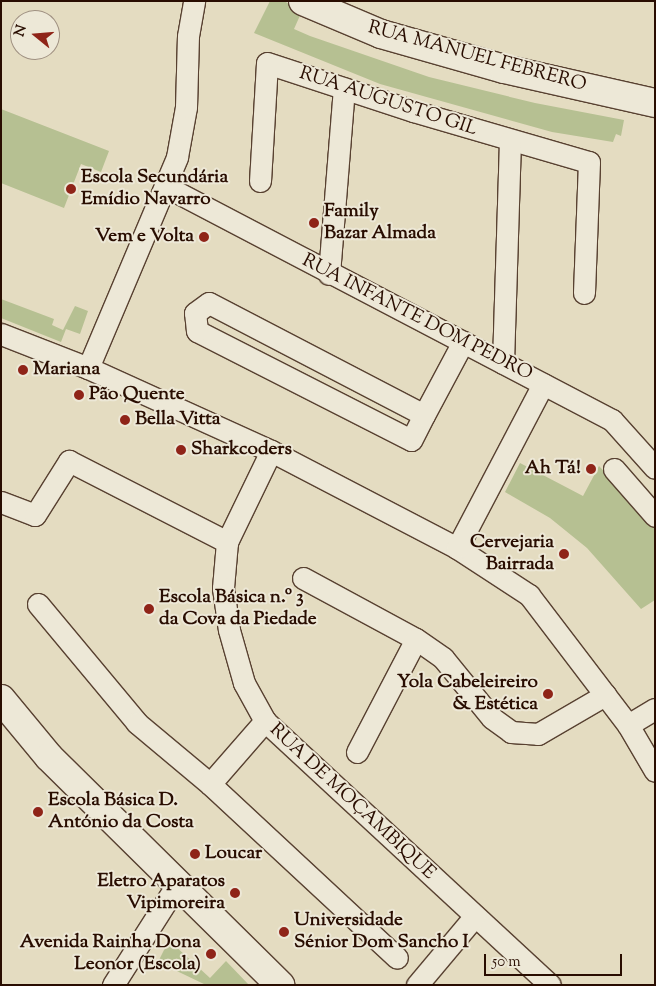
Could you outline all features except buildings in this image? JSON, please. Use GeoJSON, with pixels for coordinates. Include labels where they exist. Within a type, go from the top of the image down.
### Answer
{"type":"FeatureCollection","features":[{"type":"Feature","properties":{"kind":"main road","name":"RUA MANUEL FEBRERO"},"geometry":{"type":"LineString","coordinates":[[303,1],[381,34],[504,69],[655,103]]}},
{"type":"Feature","properties":{"kind":"main road"},"geometry":{"type":"LineString","coordinates":[[1,699],[49,757],[280,985]]}},
{"type":"Feature","properties":{"kind":"street"},"geometry":{"type":"LineString","coordinates":[[88,368],[177,157],[186,107],[188,36],[194,1]]}},
{"type":"Feature","properties":{"kind":"street","name":"RUA AUGUSTO GIL"},"geometry":{"type":"LineString","coordinates":[[260,181],[267,63],[510,141],[589,162],[584,293]]}},
{"type":"Feature","properties":{"kind":"street"},"geometry":{"type":"LineString","coordinates":[[329,274],[344,89]]}},
{"type":"Feature","properties":{"kind":"street"},"geometry":{"type":"LineString","coordinates":[[503,363],[510,141]]}},
{"type":"Feature","properties":{"kind":"street","name":"RUA INFANTE DOM PEDRO"},"geometry":{"type":"LineString","coordinates":[[165,186],[329,274],[612,420],[655,468]]}},
{"type":"Feature","properties":{"kind":"street"},"geometry":{"type":"LineString","coordinates":[[424,415],[209,303],[195,313],[197,331],[410,440],[424,415],[463,342]]}},
{"type":"Feature","properties":{"kind":"street"},"geometry":{"type":"LineString","coordinates":[[1,334],[88,368],[271,451],[457,548],[529,595],[628,725],[655,771]]}},
{"type":"Feature","properties":{"kind":"street"},"geometry":{"type":"LineString","coordinates":[[457,548],[543,384]]}},
{"type":"Feature","properties":{"kind":"street","name":"RUA DE MOÇAMBIQUE"},"geometry":{"type":"LineString","coordinates":[[271,451],[227,542],[223,588],[229,630],[244,683],[265,721],[550,985]]}},
{"type":"Feature","properties":{"kind":"street"},"geometry":{"type":"LineString","coordinates":[[1,502],[35,515],[69,461],[227,542]]}},
{"type":"Feature","properties":{"kind":"street"},"geometry":{"type":"LineString","coordinates":[[614,469],[655,516]]}},
{"type":"Feature","properties":{"kind":"street"},"geometry":{"type":"LineString","coordinates":[[304,578],[416,639],[450,665],[492,718],[511,732],[538,734],[605,694]]}},
{"type":"Feature","properties":{"kind":"street"},"geometry":{"type":"LineString","coordinates":[[38,604],[137,723],[210,784],[398,958]]}},
{"type":"Feature","properties":{"kind":"street"},"geometry":{"type":"LineString","coordinates":[[357,752],[416,639]]}},
{"type":"Feature","properties":{"kind":"street"},"geometry":{"type":"LineString","coordinates":[[628,725],[655,709]]}},
{"type":"Feature","properties":{"kind":"street"},"geometry":{"type":"LineString","coordinates":[[210,784],[265,721]]}},
{"type":"Feature","properties":{"kind":"street"},"geometry":{"type":"LineString","coordinates":[[113,985],[178,883]]}},
{"type":"Feature","properties":{"kind":"street"},"geometry":{"type":"LineString","coordinates":[[417,985],[475,916]]}},
{"type":"Feature","properties":{"kind":"green space"},"geometry":{"type":"Polygon","coordinates":[[[270,1],[284,1],[302,11],[294,29],[310,36],[429,77],[535,103],[624,120],[621,136],[616,134],[613,142],[552,132],[380,84],[254,33],[270,1]]]}},
{"type":"Feature","properties":{"kind":"green space"},"geometry":{"type":"Polygon","coordinates":[[[1,109],[109,151],[101,172],[81,164],[64,208],[1,183],[1,109]]]}},
{"type":"Feature","properties":{"kind":"green space"},"geometry":{"type":"Polygon","coordinates":[[[1,299],[54,319],[52,325],[63,330],[75,306],[88,311],[80,334],[66,329],[61,342],[1,318],[1,299]]]}},
{"type":"Feature","properties":{"kind":"green space"},"geometry":{"type":"Polygon","coordinates":[[[520,463],[583,496],[599,466],[655,525],[655,600],[641,609],[587,548],[550,518],[505,492],[520,463]]]}},
{"type":"Feature","properties":{"kind":"green space"},"geometry":{"type":"Polygon","coordinates":[[[167,944],[173,944],[210,978],[226,961],[249,985],[206,985],[158,962],[167,944]]]}},
{"type":"Feature","properties":{"kind":"place","name":"Escola Secundária Emídio Navarro"},"geometry":{"type":"Point","coordinates":[71,189]}},
{"type":"Feature","properties":{"kind":"place","name":"Family Bazar Almada"},"geometry":{"type":"Point","coordinates":[314,223]}},
{"type":"Feature","properties":{"kind":"place","name":"Vem e Volta"},"geometry":{"type":"Point","coordinates":[204,237]}},
{"type":"Feature","properties":{"kind":"place","name":"Mariana"},"geometry":{"type":"Point","coordinates":[23,370]}},
{"type":"Feature","properties":{"kind":"place","name":"Pão Quente"},"geometry":{"type":"Point","coordinates":[79,395]}},
{"type":"Feature","properties":{"kind":"place","name":"Bella Vitta"},"geometry":{"type":"Point","coordinates":[125,420]}},
{"type":"Feature","properties":{"kind":"place","name":"Sharkcoders"},"geometry":{"type":"Point","coordinates":[181,450]}},
{"type":"Feature","properties":{"kind":"place","name":"Ah Tá!"},"geometry":{"type":"Point","coordinates":[591,469]}},
{"type":"Feature","properties":{"kind":"place","name":"Cervejaria Bairrada"},"geometry":{"type":"Point","coordinates":[564,554]}},
{"type":"Feature","properties":{"kind":"place","name":"Escola Básica n.º 3 da Cova da Piedade"},"geometry":{"type":"Point","coordinates":[149,609]}},
{"type":"Feature","properties":{"kind":"place","name":"Yola Cabeleireiro & Estética"},"geometry":{"type":"Point","coordinates":[548,694]}},
{"type":"Feature","properties":{"kind":"place","name":"Escola Básica D. António da Costa"},"geometry":{"type":"Point","coordinates":[38,812]}},
{"type":"Feature","properties":{"kind":"place","name":"Loucar"},"geometry":{"type":"Point","coordinates":[195,854]}},
{"type":"Feature","properties":{"kind":"place","name":"Eletro Aparatos Vipimoreira"},"geometry":{"type":"Point","coordinates":[235,893]}},
{"type":"Feature","properties":{"kind":"place","name":"Universidade Sénior Dom Sancho I"},"geometry":{"type":"Point","coordinates":[284,932]}},
{"type":"Feature","properties":{"kind":"place","name":"Avenida Rainha Dona Leonor (Escola)"},"geometry":{"type":"Point","coordinates":[211,954]}}]}
